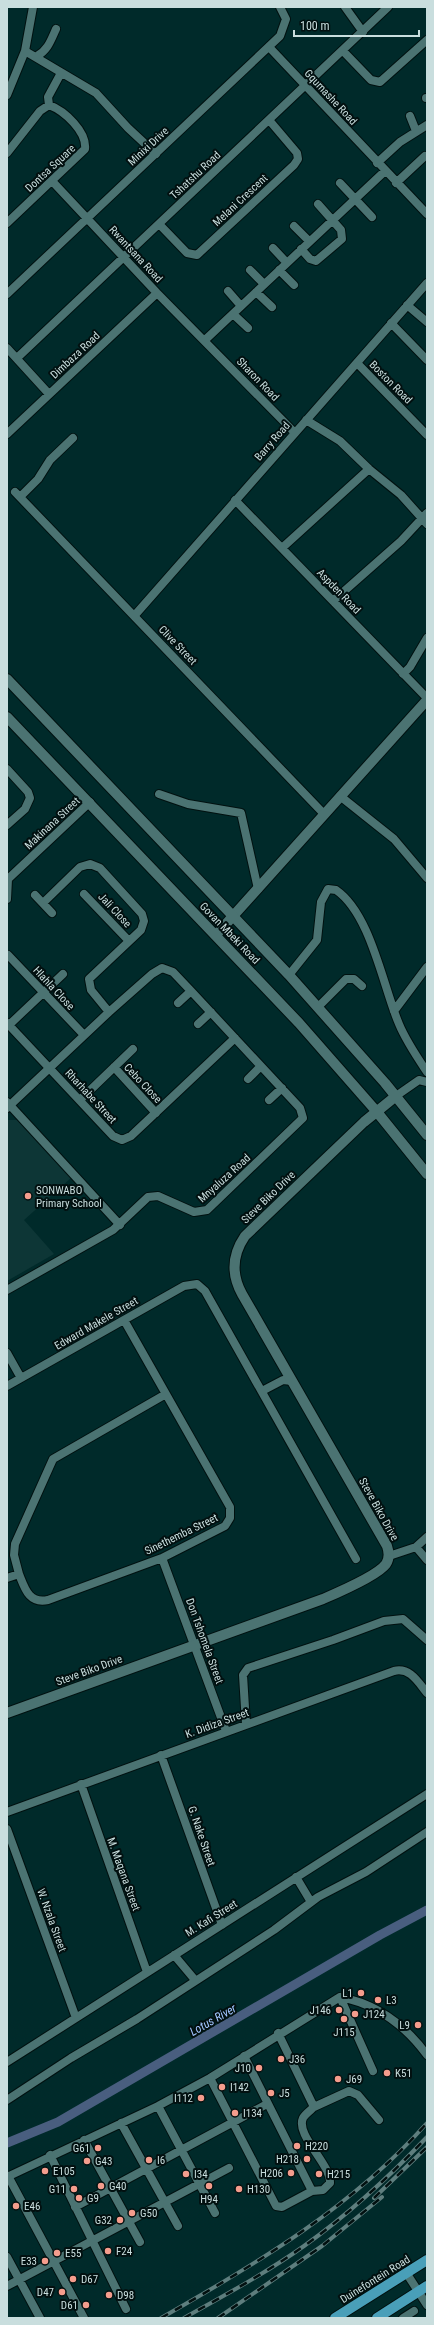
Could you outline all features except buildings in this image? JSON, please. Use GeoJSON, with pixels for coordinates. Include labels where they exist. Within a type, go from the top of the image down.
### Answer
{"type":"FeatureCollection","features":[{"type":"Feature","properties":{"kind":"main road","name":"Govan Mbeki Road"},"geometry":{"type":"LineString","coordinates":[[7,679],[289,974],[396,1096],[427,1134]]}},
{"type":"Feature","properties":{"kind":"main road"},"geometry":{"type":"LineString","coordinates":[[216,935],[258,890],[427,699]]}},
{"type":"Feature","properties":{"kind":"main road","name":"Govan Mbeki Road"},"geometry":{"type":"LineString","coordinates":[[7,717],[299,1022],[377,1112],[427,1174]]}},
{"type":"Feature","properties":{"kind":"main road","name":"Steve Biko Drive"},"geometry":{"type":"LineString","coordinates":[[7,1713],[340,1591],[383,1567],[389,1556],[382,1536],[287,1378],[237,1286],[234,1269],[236,1256],[245,1236],[334,1151],[396,1096]]}},
{"type":"Feature","properties":{"kind":"main road","name":"Duinefontein Road"},"geometry":{"type":"LineString","coordinates":[[335,2318],[427,2260]]}},
{"type":"Feature","properties":{"kind":"main road"},"geometry":{"type":"LineString","coordinates":[[377,2318],[423,2289]]}},
{"type":"Feature","properties":{"kind":"street"},"geometry":{"type":"LineString","coordinates":[[7,95],[25,51],[33,7]]}},
{"type":"Feature","properties":{"kind":"street","name":"Minixi Drive"},"geometry":{"type":"LineString","coordinates":[[7,294],[280,36],[286,25],[286,19],[280,7]]}},
{"type":"Feature","properties":{"kind":"street"},"geometry":{"type":"LineString","coordinates":[[345,7],[362,32]]}},
{"type":"Feature","properties":{"kind":"street","name":"Tshatshu Road"},"geometry":{"type":"LineString","coordinates":[[17,358],[388,7]]}},
{"type":"Feature","properties":{"kind":"street"},"geometry":{"type":"LineString","coordinates":[[37,56],[48,47],[56,29]]}},
{"type":"Feature","properties":{"kind":"street"},"geometry":{"type":"LineString","coordinates":[[343,51],[372,80],[380,82],[427,40]]}},
{"type":"Feature","properties":{"kind":"street","name":"Gqumashe Road"},"geometry":{"type":"LineString","coordinates":[[269,47],[377,163],[427,214]]}},
{"type":"Feature","properties":{"kind":"street"},"geometry":{"type":"LineString","coordinates":[[25,51],[37,56],[61,73],[96,94],[128,128],[156,154]]}},
{"type":"Feature","properties":{"kind":"street"},"geometry":{"type":"LineString","coordinates":[[7,153],[40,111],[49,104],[48,97],[61,73]]}},
{"type":"Feature","properties":{"kind":"street","name":"Dontsa Square"},"geometry":{"type":"LineString","coordinates":[[7,223],[85,149],[86,141],[78,129],[58,108],[49,104]]}},
{"type":"Feature","properties":{"kind":"street"},"geometry":{"type":"LineString","coordinates":[[410,116],[416,132]]}},
{"type":"Feature","properties":{"kind":"street","name":"Melani Crescent"},"geometry":{"type":"LineString","coordinates":[[159,224],[187,253],[197,255],[294,165],[298,159],[297,153],[269,120]]}},
{"type":"Feature","properties":{"kind":"street"},"geometry":{"type":"LineString","coordinates":[[377,163],[427,125]]}},
{"type":"Feature","properties":{"kind":"street"},"geometry":{"type":"LineString","coordinates":[[396,183],[425,156]]}},
{"type":"Feature","properties":{"kind":"street"},"geometry":{"type":"LineString","coordinates":[[205,340],[385,171]]}},
{"type":"Feature","properties":{"kind":"street","name":"Rwantsana Road"},"geometry":{"type":"LineString","coordinates":[[52,181],[123,257],[205,340]]}},
{"type":"Feature","properties":{"kind":"street"},"geometry":{"type":"LineString","coordinates":[[340,183],[372,217]]}},
{"type":"Feature","properties":{"kind":"street"},"geometry":{"type":"LineString","coordinates":[[301,249],[310,259],[316,261],[341,240],[342,233],[318,204]]}},
{"type":"Feature","properties":{"kind":"street"},"geometry":{"type":"LineString","coordinates":[[294,226],[309,241]]}},
{"type":"Feature","properties":{"kind":"street"},"geometry":{"type":"LineString","coordinates":[[273,248],[287,262]]}},
{"type":"Feature","properties":{"kind":"street"},"geometry":{"type":"LineString","coordinates":[[250,270],[264,284]]}},
{"type":"Feature","properties":{"kind":"street"},"geometry":{"type":"LineString","coordinates":[[278,270],[294,285]]}},
{"type":"Feature","properties":{"kind":"street","name":"Barry Road"},"geometry":{"type":"LineString","coordinates":[[135,615],[427,283]]}},
{"type":"Feature","properties":{"kind":"street"},"geometry":{"type":"LineString","coordinates":[[228,291],[241,306]]}},
{"type":"Feature","properties":{"kind":"street"},"geometry":{"type":"LineString","coordinates":[[256,292],[272,307]]}},
{"type":"Feature","properties":{"kind":"street","name":"Dimbaza Road"},"geometry":{"type":"LineString","coordinates":[[7,434],[158,293]]}},
{"type":"Feature","properties":{"kind":"street"},"geometry":{"type":"LineString","coordinates":[[407,305],[427,322]]}},
{"type":"Feature","properties":{"kind":"street"},"geometry":{"type":"LineString","coordinates":[[233,314],[248,328]]}},
{"type":"Feature","properties":{"kind":"street"},"geometry":{"type":"LineString","coordinates":[[391,323],[427,360]]}},
{"type":"Feature","properties":{"kind":"street","name":"Sharon Road"},"geometry":{"type":"LineString","coordinates":[[205,340],[294,433]]}},
{"type":"Feature","properties":{"kind":"street"},"geometry":{"type":"LineString","coordinates":[[7,348],[49,394]]}},
{"type":"Feature","properties":{"kind":"street","name":"Boston Road"},"geometry":{"type":"LineString","coordinates":[[357,363],[427,435]]}},
{"type":"Feature","properties":{"kind":"street"},"geometry":{"type":"LineString","coordinates":[[306,420],[340,441],[369,469],[425,518],[333,601]]}},
{"type":"Feature","properties":{"kind":"street","name":"Clive Street"},"geometry":{"type":"LineString","coordinates":[[72,438],[50,460],[38,479],[18,494],[324,814]]}},
{"type":"Feature","properties":{"kind":"street"},"geometry":{"type":"LineString","coordinates":[[282,548],[369,469]]}},
{"type":"Feature","properties":{"kind":"street","name":"Aspden Road"},"geometry":{"type":"LineString","coordinates":[[235,500],[427,699]]}},
{"type":"Feature","properties":{"kind":"street"},"geometry":{"type":"LineString","coordinates":[[403,674],[410,667],[427,638]]}},
{"type":"Feature","properties":{"kind":"street"},"geometry":{"type":"LineString","coordinates":[[7,769],[28,792],[30,798],[24,809],[7,825]]}},
{"type":"Feature","properties":{"kind":"street"},"geometry":{"type":"LineString","coordinates":[[159,794],[188,804],[241,813],[244,818],[258,890]]}},
{"type":"Feature","properties":{"kind":"street"},"geometry":{"type":"LineString","coordinates":[[340,796],[394,839],[427,878]]}},
{"type":"Feature","properties":{"kind":"street","name":"Makinana Street"},"geometry":{"type":"LineString","coordinates":[[7,899],[8,879],[90,802]]}},
{"type":"Feature","properties":{"kind":"street"},"geometry":{"type":"LineString","coordinates":[[42,903],[80,867],[86,864],[95,865],[144,917],[141,930],[90,979],[90,990],[109,1012]]}},
{"type":"Feature","properties":{"kind":"street"},"geometry":{"type":"LineString","coordinates":[[289,974],[317,940],[320,902],[325,892],[331,888],[339,892],[360,919],[373,950],[394,1011],[407,1040],[427,1072]]}},
{"type":"Feature","properties":{"kind":"street","name":"Jali Close"},"geometry":{"type":"LineString","coordinates":[[84,894],[129,941]]}},
{"type":"Feature","properties":{"kind":"street"},"geometry":{"type":"LineString","coordinates":[[35,895],[52,913]]}},
{"type":"Feature","properties":{"kind":"street","name":"Hlahla Close"},"geometry":{"type":"LineString","coordinates":[[8,955],[84,1035]]}},
{"type":"Feature","properties":{"kind":"street"},"geometry":{"type":"LineString","coordinates":[[394,1011],[427,967]]}},
{"type":"Feature","properties":{"kind":"street","name":"Mnyaluza Road"},"geometry":{"type":"LineString","coordinates":[[8,1105],[159,968],[165,968],[173,972],[300,1108],[303,1118],[212,1206],[201,1212],[194,1212],[158,1196],[154,1196],[144,1200],[120,1225]]}},
{"type":"Feature","properties":{"kind":"street"},"geometry":{"type":"LineString","coordinates":[[8,1024],[44,993],[63,974]]}},
{"type":"Feature","properties":{"kind":"street"},"geometry":{"type":"LineString","coordinates":[[318,1007],[346,979],[354,979],[362,986]]}},
{"type":"Feature","properties":{"kind":"street"},"geometry":{"type":"LineString","coordinates":[[178,1003],[191,991]]}},
{"type":"Feature","properties":{"kind":"street"},"geometry":{"type":"LineString","coordinates":[[198,1024],[211,1012]]}},
{"type":"Feature","properties":{"kind":"street","name":"Rharhabe Street"},"geometry":{"type":"LineString","coordinates":[[8,1024],[114,1136],[122,1140],[131,1136],[235,1038]]}},
{"type":"Feature","properties":{"kind":"street"},"geometry":{"type":"LineString","coordinates":[[80,1100],[133,1049]]}},
{"type":"Feature","properties":{"kind":"street"},"geometry":{"type":"LineString","coordinates":[[248,1078],[261,1066]]}},
{"type":"Feature","properties":{"kind":"street","name":"Cebo Close"},"geometry":{"type":"LineString","coordinates":[[114,1067],[156,1113]]}},
{"type":"Feature","properties":{"kind":"street"},"geometry":{"type":"LineString","coordinates":[[396,1096],[419,1080],[427,1082]]}},
{"type":"Feature","properties":{"kind":"street"},"geometry":{"type":"LineString","coordinates":[[269,1100],[282,1088]]}},
{"type":"Feature","properties":{"kind":"street"},"geometry":{"type":"LineString","coordinates":[[7,1290],[120,1225],[8,1105]]}},
{"type":"Feature","properties":{"kind":"street","name":"Edward Makele Street"},"geometry":{"type":"LineString","coordinates":[[7,1386],[184,1286],[198,1284],[205,1291],[262,1391]]}},
{"type":"Feature","properties":{"kind":"street","name":"Sinethemba Street"},"geometry":{"type":"LineString","coordinates":[[124,1320],[166,1394],[230,1507],[230,1518],[224,1526],[162,1558],[42,1602],[30,1597],[19,1574],[14,1555],[15,1544],[53,1459],[166,1394]]}},
{"type":"Feature","properties":{"kind":"street"},"geometry":{"type":"LineString","coordinates":[[7,1353],[21,1378]]}},
{"type":"Feature","properties":{"kind":"street"},"geometry":{"type":"LineString","coordinates":[[287,1378],[262,1391],[356,1559]]}},
{"type":"Feature","properties":{"kind":"street"},"geometry":{"type":"LineString","coordinates":[[389,1556],[416,1547],[427,1537]]}},
{"type":"Feature","properties":{"kind":"street"},"geometry":{"type":"LineString","coordinates":[[416,1547],[427,1560]]}},
{"type":"Feature","properties":{"kind":"street","name":"Don Tshomela Street"},"geometry":{"type":"LineString","coordinates":[[162,1558],[226,1731]]}},
{"type":"Feature","properties":{"kind":"street"},"geometry":{"type":"LineString","coordinates":[[7,1578],[19,1574]]}},
{"type":"Feature","properties":{"kind":"street"},"geometry":{"type":"LineString","coordinates":[[246,1724],[243,1674],[248,1668],[333,1640],[390,1619],[403,1618],[427,1640]]}},
{"type":"Feature","properties":{"kind":"street","name":"K. Didiza Street"},"geometry":{"type":"LineString","coordinates":[[7,1812],[161,1754],[400,1670],[413,1676],[427,1693]]}},
{"type":"Feature","properties":{"kind":"street","name":"G. Nake Street"},"geometry":{"type":"LineString","coordinates":[[161,1754],[222,1925]]}},
{"type":"Feature","properties":{"kind":"street","name":"M. Maqana Street"},"geometry":{"type":"LineString","coordinates":[[81,1784],[147,1972]]}},
{"type":"Feature","properties":{"kind":"street","name":"M. Kafi Street"},"geometry":{"type":"LineString","coordinates":[[7,2062],[427,1794]]}},
{"type":"Feature","properties":{"kind":"street","name":"W. Nzala Street"},"geometry":{"type":"LineString","coordinates":[[7,1829],[76,2018]]}},
{"type":"Feature","properties":{"kind":"street"},"geometry":{"type":"LineString","coordinates":[[7,2100],[71,2058],[126,2026],[268,1933],[311,1902],[366,1872],[427,1832]]}},
{"type":"Feature","properties":{"kind":"street"},"geometry":{"type":"LineString","coordinates":[[296,1877],[311,1902]]}},
{"type":"Feature","properties":{"kind":"street"},"geometry":{"type":"LineString","coordinates":[[174,1955],[195,1980]]}},
{"type":"Feature","properties":{"kind":"street"},"geometry":{"type":"LineString","coordinates":[[340,1997],[373,2071]]}},
{"type":"Feature","properties":{"kind":"street"},"geometry":{"type":"LineString","coordinates":[[84,2318],[55,2262],[7,2176],[158,2106],[210,2078],[278,2033],[340,1997],[374,2008],[406,2030],[427,2055]]}},
{"type":"Feature","properties":{"kind":"street"},"geometry":{"type":"LineString","coordinates":[[278,2033],[314,2107]]}},
{"type":"Feature","properties":{"kind":"street"},"geometry":{"type":"LineString","coordinates":[[244,2056],[312,2191]]}},
{"type":"Feature","properties":{"kind":"street"},"geometry":{"type":"LineString","coordinates":[[210,2078],[231,2122],[276,2206],[282,2207],[312,2191],[323,2190],[328,2187],[330,2179],[303,2127],[303,2119],[314,2107],[349,2091],[358,2095],[378,2120]]}},
{"type":"Feature","properties":{"kind":"street"},"geometry":{"type":"LineString","coordinates":[[75,2207],[180,2149],[267,2104]]}},
{"type":"Feature","properties":{"kind":"street"},"geometry":{"type":"LineString","coordinates":[[158,2106],[215,2213]]}},
{"type":"Feature","properties":{"kind":"street"},"geometry":{"type":"LineString","coordinates":[[121,2123],[178,2226]]}},
{"type":"Feature","properties":{"kind":"street"},"geometry":{"type":"LineString","coordinates":[[84,2140],[140,2242]]}},
{"type":"Feature","properties":{"kind":"street"},"geometry":{"type":"LineString","coordinates":[[50,2156],[126,2309]]}},
{"type":"Feature","properties":{"kind":"street"},"geometry":{"type":"LineString","coordinates":[[7,2286],[55,2262],[229,2168]]}},
{"type":"Feature","properties":{"kind":"street"},"geometry":{"type":"LineString","coordinates":[[7,2257],[40,2318]]}},
{"type":"Feature","properties":{"kind":"street"},"geometry":{"type":"LineString","coordinates":[[406,2274],[423,2289],[427,2305]]}},
{"type":"Feature","properties":{"kind":"street"},"geometry":{"type":"LineString","coordinates":[[403,2318],[414,2311]]}},
{"type":"Feature","properties":{"kind":"shaded area","name":"SONWABO Primary School"},"geometry":{"type":"Polygon","coordinates":[[[7,1120],[19,1120],[72,1177],[24,1220],[54,1254],[7,1281],[7,1120]]]}},
{"type":"Feature","properties":{"kind":"waterway","name":"Lotus River"},"geometry":{"type":"LineString","coordinates":[[7,2143],[58,2122],[380,1935],[427,1910]]}},
{"type":"Feature","properties":{"kind":"railway"},"geometry":{"type":"LineString","coordinates":[[161,2318],[268,2254],[335,2207],[398,2153],[427,2123]]}},
{"type":"Feature","properties":{"kind":"railway"},"geometry":{"type":"LineString","coordinates":[[184,2318],[260,2275],[321,2234],[368,2194],[427,2137]]}},
{"type":"Feature","properties":{"kind":"railway"},"geometry":{"type":"LineString","coordinates":[[374,2198],[427,2147]]}},
{"type":"Feature","properties":{"kind":"railway"},"geometry":{"type":"LineString","coordinates":[[218,2318],[322,2246],[382,2197]]}},
{"type":"Feature","properties":{"kind":"place","name":"SONWABO Primary School"},"geometry":{"type":"Point","coordinates":[28,1196]}},
{"type":"Feature","properties":{"kind":"place","name":"L1"},"geometry":{"type":"Point","coordinates":[361,1993]}},
{"type":"Feature","properties":{"kind":"place","name":"L3"},"geometry":{"type":"Point","coordinates":[378,2000]}},
{"type":"Feature","properties":{"kind":"place","name":"J146"},"geometry":{"type":"Point","coordinates":[339,2010]}},
{"type":"Feature","properties":{"kind":"place","name":"J124"},"geometry":{"type":"Point","coordinates":[355,2014]}},
{"type":"Feature","properties":{"kind":"place","name":"J115"},"geometry":{"type":"Point","coordinates":[344,2019]}},
{"type":"Feature","properties":{"kind":"place","name":"L9"},"geometry":{"type":"Point","coordinates":[418,2025]}},
{"type":"Feature","properties":{"kind":"place","name":"J36"},"geometry":{"type":"Point","coordinates":[281,2059]}},
{"type":"Feature","properties":{"kind":"place","name":"J10"},"geometry":{"type":"Point","coordinates":[259,2068]}},
{"type":"Feature","properties":{"kind":"place","name":"K51"},"geometry":{"type":"Point","coordinates":[387,2073]}},
{"type":"Feature","properties":{"kind":"place","name":"J69"},"geometry":{"type":"Point","coordinates":[338,2079]}},
{"type":"Feature","properties":{"kind":"place","name":"I142"},"geometry":{"type":"Point","coordinates":[222,2087]}},
{"type":"Feature","properties":{"kind":"place","name":"J5"},"geometry":{"type":"Point","coordinates":[271,2093]}},
{"type":"Feature","properties":{"kind":"place","name":"I112"},"geometry":{"type":"Point","coordinates":[201,2098]}},
{"type":"Feature","properties":{"kind":"place","name":"I134"},"geometry":{"type":"Point","coordinates":[235,2113]}},
{"type":"Feature","properties":{"kind":"place","name":"H220"},"geometry":{"type":"Point","coordinates":[297,2146]}},
{"type":"Feature","properties":{"kind":"place","name":"G61"},"geometry":{"type":"Point","coordinates":[98,2148]}},
{"type":"Feature","properties":{"kind":"place","name":"H218"},"geometry":{"type":"Point","coordinates":[307,2159]}},
{"type":"Feature","properties":{"kind":"place","name":"I6"},"geometry":{"type":"Point","coordinates":[149,2160]}},
{"type":"Feature","properties":{"kind":"place","name":"G43"},"geometry":{"type":"Point","coordinates":[87,2161]}},
{"type":"Feature","properties":{"kind":"place","name":"E105"},"geometry":{"type":"Point","coordinates":[45,2171]}},
{"type":"Feature","properties":{"kind":"place","name":"H206"},"geometry":{"type":"Point","coordinates":[291,2173]}},
{"type":"Feature","properties":{"kind":"place","name":"I34"},"geometry":{"type":"Point","coordinates":[186,2174]}},
{"type":"Feature","properties":{"kind":"place","name":"H215"},"geometry":{"type":"Point","coordinates":[319,2174]}},
{"type":"Feature","properties":{"kind":"place","name":"G40"},"geometry":{"type":"Point","coordinates":[101,2186]}},
{"type":"Feature","properties":{"kind":"place","name":"H94"},"geometry":{"type":"Point","coordinates":[209,2186]}},
{"type":"Feature","properties":{"kind":"place","name":"G11"},"geometry":{"type":"Point","coordinates":[74,2189]}},
{"type":"Feature","properties":{"kind":"place","name":"H130"},"geometry":{"type":"Point","coordinates":[239,2189]}},
{"type":"Feature","properties":{"kind":"place","name":"G9"},"geometry":{"type":"Point","coordinates":[79,2198]}},
{"type":"Feature","properties":{"kind":"place","name":"E46"},"geometry":{"type":"Point","coordinates":[16,2206]}},
{"type":"Feature","properties":{"kind":"place","name":"G50"},"geometry":{"type":"Point","coordinates":[132,2213]}},
{"type":"Feature","properties":{"kind":"place","name":"G32"},"geometry":{"type":"Point","coordinates":[120,2220]}},
{"type":"Feature","properties":{"kind":"place","name":"F24"},"geometry":{"type":"Point","coordinates":[108,2251]}},
{"type":"Feature","properties":{"kind":"place","name":"E55"},"geometry":{"type":"Point","coordinates":[57,2253]}},
{"type":"Feature","properties":{"kind":"place","name":"E33"},"geometry":{"type":"Point","coordinates":[45,2261]}},
{"type":"Feature","properties":{"kind":"place","name":"D67"},"geometry":{"type":"Point","coordinates":[73,2279]}},
{"type":"Feature","properties":{"kind":"place","name":"D47"},"geometry":{"type":"Point","coordinates":[62,2292]}},
{"type":"Feature","properties":{"kind":"place","name":"D98"},"geometry":{"type":"Point","coordinates":[109,2295]}},
{"type":"Feature","properties":{"kind":"place","name":"D61"},"geometry":{"type":"Point","coordinates":[86,2305]}}]}
